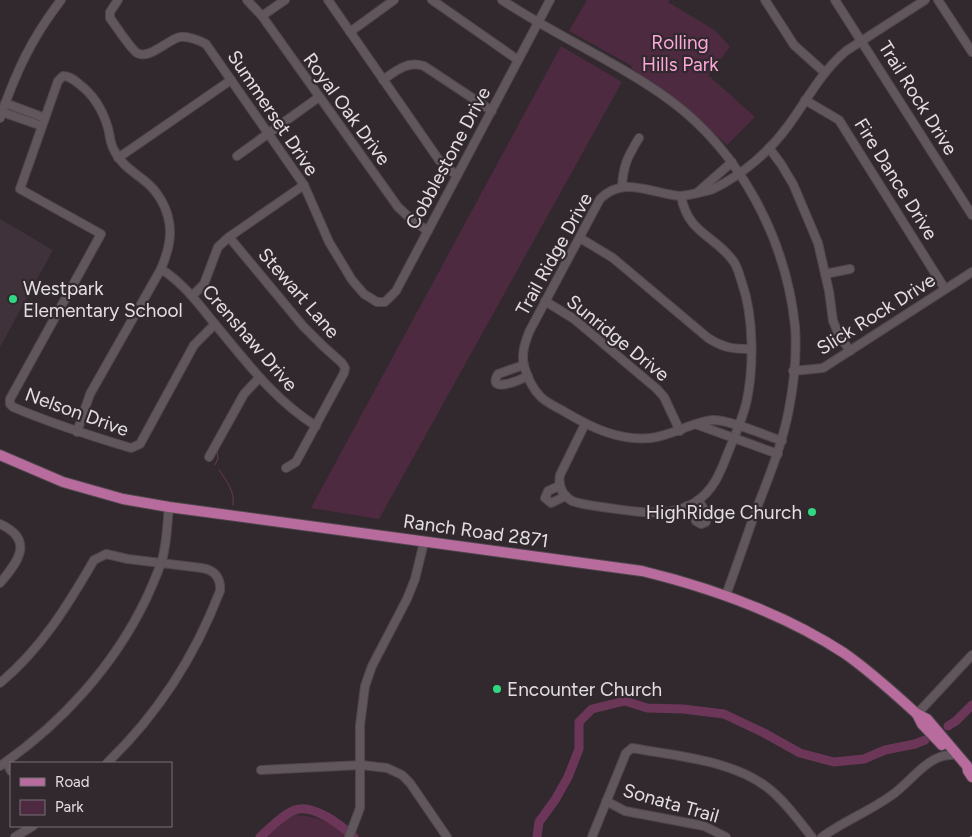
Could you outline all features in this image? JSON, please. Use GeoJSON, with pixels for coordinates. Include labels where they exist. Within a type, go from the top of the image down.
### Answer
{"type":"FeatureCollection","features":[{"type":"Feature","properties":{"kind":"main road","name":"Ranch Road 2871"},"geometry":{"type":"LineString","coordinates":[[0,455],[63,482],[123,499],[169,507],[642,571],[726,595],[807,632],[859,664],[917,714],[927,718],[967,766],[970,774]]}},
{"type":"Feature","properties":{"kind":"main road","name":"Ranch Road 2871"},"geometry":{"type":"LineString","coordinates":[[917,714],[922,724],[963,769],[970,774]]}},
{"type":"Feature","properties":{"kind":"street"},"geometry":{"type":"LineString","coordinates":[[61,0],[32,40],[20,65],[1,115],[42,126],[58,81],[63,76],[68,76],[91,95],[102,111],[112,148],[118,158],[129,170],[148,183],[160,199],[168,217],[171,236],[168,253],[161,268],[90,394],[77,432]]}},
{"type":"Feature","properties":{"kind":"street","name":"Summerset Drive"},"geometry":{"type":"LineString","coordinates":[[118,0],[110,12],[110,18],[136,52],[144,55],[151,53],[168,42],[180,38],[194,38],[206,44],[304,185],[328,242],[344,270],[364,294],[380,303]]}},
{"type":"Feature","properties":{"kind":"street","name":"Royal Oak Drive"},"geometry":{"type":"LineString","coordinates":[[247,0],[262,16],[398,207],[428,231]]}},
{"type":"Feature","properties":{"kind":"street"},"geometry":{"type":"LineString","coordinates":[[262,16],[285,0]]}},
{"type":"Feature","properties":{"kind":"street"},"geometry":{"type":"LineString","coordinates":[[328,0],[439,160],[457,176]]}},
{"type":"Feature","properties":{"kind":"street"},"geometry":{"type":"LineString","coordinates":[[350,32],[394,0]]}},
{"type":"Feature","properties":{"kind":"street"},"geometry":{"type":"LineString","coordinates":[[432,0],[518,60]]}},
{"type":"Feature","properties":{"kind":"street"},"geometry":{"type":"LineString","coordinates":[[502,0],[638,79],[672,102],[710,136],[732,162],[764,217],[783,270],[795,328],[793,371],[789,408],[782,441],[726,595]]}},
{"type":"Feature","properties":{"kind":"street","name":"Cobblestone Drive"},"geometry":{"type":"LineString","coordinates":[[380,303],[385,302],[396,291],[550,0]]}},
{"type":"Feature","properties":{"kind":"street"},"geometry":{"type":"LineString","coordinates":[[765,0],[794,45],[824,72]]}},
{"type":"Feature","properties":{"kind":"street","name":"Trail Rock Drive"},"geometry":{"type":"LineString","coordinates":[[835,0],[972,214]]}},
{"type":"Feature","properties":{"kind":"street"},"geometry":{"type":"LineString","coordinates":[[639,138],[626,159],[622,187],[643,188],[681,196],[710,190],[739,173],[769,148],[788,126],[824,72],[846,51],[925,0]]}},
{"type":"Feature","properties":{"kind":"street"},"geometry":{"type":"LineString","coordinates":[[938,0],[972,52]]}},
{"type":"Feature","properties":{"kind":"street"},"geometry":{"type":"LineString","coordinates":[[383,80],[402,67],[416,64],[424,66],[492,110]]}},
{"type":"Feature","properties":{"kind":"street"},"geometry":{"type":"LineString","coordinates":[[118,158],[231,80]]}},
{"type":"Feature","properties":{"kind":"street"},"geometry":{"type":"LineString","coordinates":[[237,156],[319,97]]}},
{"type":"Feature","properties":{"kind":"street","name":"Fire Dance Drive"},"geometry":{"type":"LineString","coordinates":[[805,100],[840,120],[945,289]]}},
{"type":"Feature","properties":{"kind":"street"},"geometry":{"type":"LineString","coordinates":[[5,104],[45,118]]}},
{"type":"Feature","properties":{"kind":"street","name":"Nelson Drive"},"geometry":{"type":"LineString","coordinates":[[42,126],[20,189],[101,234],[10,399],[10,404],[42,420],[77,432],[131,448],[136,447],[140,444],[194,345],[215,324]]}},
{"type":"Feature","properties":{"kind":"street"},"geometry":{"type":"LineString","coordinates":[[769,148],[793,184],[818,243],[829,291],[833,321],[839,335],[850,351]]}},
{"type":"Feature","properties":{"kind":"street"},"geometry":{"type":"LineString","coordinates":[[698,192],[709,180],[732,162]]}},
{"type":"Feature","properties":{"kind":"street"},"geometry":{"type":"LineString","coordinates":[[192,296],[204,284],[218,247],[229,237],[304,185]]}},
{"type":"Feature","properties":{"kind":"street","name":"Trail Ridge Drive"},"geometry":{"type":"LineString","coordinates":[[622,187],[600,199],[528,332],[523,351],[524,365],[528,376],[541,397],[586,424],[604,432],[634,438],[652,438],[714,420],[782,441]]}},
{"type":"Feature","properties":{"kind":"street"},"geometry":{"type":"LineString","coordinates":[[586,424],[563,468],[559,486],[566,496],[577,503],[648,513],[662,513],[678,510],[698,500],[717,481],[745,406],[750,382],[750,324],[743,285],[734,263],[720,247],[690,220],[683,206],[681,196]]}},
{"type":"Feature","properties":{"kind":"street","name":"Stewart Lane"},"geometry":{"type":"LineString","coordinates":[[229,237],[304,326],[345,368],[316,426]]}},
{"type":"Feature","properties":{"kind":"street"},"geometry":{"type":"LineString","coordinates":[[580,238],[613,258],[720,346],[751,348]]}},
{"type":"Feature","properties":{"kind":"street","name":"Crenshaw Drive"},"geometry":{"type":"LineString","coordinates":[[161,268],[178,280],[259,378],[286,405],[316,426]]}},
{"type":"Feature","properties":{"kind":"street"},"geometry":{"type":"LineString","coordinates":[[825,274],[850,269]]}},
{"type":"Feature","properties":{"kind":"street","name":"Slick Rock Drive"},"geometry":{"type":"LineString","coordinates":[[793,371],[823,368],[972,272]]}},
{"type":"Feature","properties":{"kind":"street","name":"Sunridge Drive"},"geometry":{"type":"LineString","coordinates":[[545,301],[574,319],[657,389],[664,397],[680,431]]}},
{"type":"Feature","properties":{"kind":"street"},"geometry":{"type":"LineString","coordinates":[[524,365],[498,374],[497,382],[500,385],[505,385],[528,376]]}},
{"type":"Feature","properties":{"kind":"street"},"geometry":{"type":"LineString","coordinates":[[209,457],[244,394],[259,378]]}},
{"type":"Feature","properties":{"kind":"street"},"geometry":{"type":"LineString","coordinates":[[698,424],[778,454]]}},
{"type":"Feature","properties":{"kind":"street"},"geometry":{"type":"LineString","coordinates":[[286,468],[296,462],[316,426]]}},
{"type":"Feature","properties":{"kind":"street"},"geometry":{"type":"LineString","coordinates":[[559,486],[548,491],[546,498],[550,503],[566,496]]}},
{"type":"Feature","properties":{"kind":"street"},"geometry":{"type":"LineString","coordinates":[[687,506],[696,520],[701,524],[706,522],[707,514],[698,500]]}},
{"type":"Feature","properties":{"kind":"street"},"geometry":{"type":"LineString","coordinates":[[3,764],[41,734],[76,700],[110,660],[136,618],[161,563],[169,507]]}},
{"type":"Feature","properties":{"kind":"street"},"geometry":{"type":"LineString","coordinates":[[0,524],[10,528],[18,540],[21,551],[14,566],[0,584]]}},
{"type":"Feature","properties":{"kind":"street"},"geometry":{"type":"LineString","coordinates":[[349,837],[360,808],[360,725],[365,686],[372,666],[407,599],[415,579],[424,542]]}},
{"type":"Feature","properties":{"kind":"street"},"geometry":{"type":"LineString","coordinates":[[0,683],[42,640],[64,611],[94,560],[106,554],[209,569],[216,574],[220,580],[220,591],[191,655],[162,700],[129,742],[108,762]]}},
{"type":"Feature","properties":{"kind":"street"},"geometry":{"type":"LineString","coordinates":[[917,714],[972,655]]}},
{"type":"Feature","properties":{"kind":"street"},"geometry":{"type":"LineString","coordinates":[[933,760],[937,749],[934,737]]}},
{"type":"Feature","properties":{"kind":"street"},"geometry":{"type":"LineString","coordinates":[[592,837],[626,754],[632,748],[705,762],[747,774],[768,788],[812,837]]}},
{"type":"Feature","properties":{"kind":"street"},"geometry":{"type":"LineString","coordinates":[[822,837],[893,795],[933,760],[944,755],[952,756]]}},
{"type":"Feature","properties":{"kind":"street"},"geometry":{"type":"LineString","coordinates":[[261,770],[361,766],[387,768],[402,775],[410,783],[447,837]]}},
{"type":"Feature","properties":{"kind":"street","name":"Sonata Trail"},"geometry":{"type":"LineString","coordinates":[[606,801],[625,811],[704,826],[726,837]]}},
{"type":"Feature","properties":{"kind":"street"},"geometry":{"type":"LineString","coordinates":[[15,837],[31,827]]}},
{"type":"Feature","properties":{"kind":"shaded area","name":"Westpark Elementary School"},"geometry":{"type":"Polygon","coordinates":[[[0,219],[53,250],[0,347],[0,219]]]}},
{"type":"Feature","properties":{"kind":"green space","name":"Rolling Hills Park"},"geometry":{"type":"Polygon","coordinates":[[[587,0],[669,0],[668,2],[716,31],[730,47],[708,75],[755,117],[727,145],[687,109],[631,68],[632,66],[569,31],[587,0]]]}},
{"type":"Feature","properties":{"kind":"green space"},"geometry":{"type":"Polygon","coordinates":[[[561,46],[622,82],[379,519],[311,508],[561,46]]]}},
{"type":"Feature","properties":{"kind":"green space"},"geometry":{"type":"Polygon","coordinates":[[[296,815],[324,821],[348,837],[264,837],[282,822],[296,815]]]}},
{"type":"Feature","properties":{"kind":"waterway"},"geometry":{"type":"LineString","coordinates":[[215,465],[218,458],[217,451],[243,405]]}},
{"type":"Feature","properties":{"kind":"waterway"},"geometry":{"type":"LineString","coordinates":[[219,470],[232,491],[233,505]]}},
{"type":"Feature","properties":{"kind":"waterway"},"geometry":{"type":"LineString","coordinates":[[537,837],[539,822],[555,800],[568,777],[579,749],[579,722],[592,709],[625,701],[647,708],[683,709],[724,714],[800,753],[834,762],[864,759],[885,750],[925,740]]}},
{"type":"Feature","properties":{"kind":"waterway"},"geometry":{"type":"LineString","coordinates":[[948,726],[956,721],[972,705]]}},
{"type":"Feature","properties":{"kind":"waterway"},"geometry":{"type":"LineString","coordinates":[[260,837],[285,815],[302,809],[327,817],[354,837]]}},
{"type":"Feature","properties":{"kind":"place","name":"Westpark Elementary School"},"geometry":{"type":"Point","coordinates":[13,299]}},
{"type":"Feature","properties":{"kind":"place","name":"HighRidge Church"},"geometry":{"type":"Point","coordinates":[812,512]}},
{"type":"Feature","properties":{"kind":"place","name":"Encounter Church"},"geometry":{"type":"Point","coordinates":[497,689]}}]}
